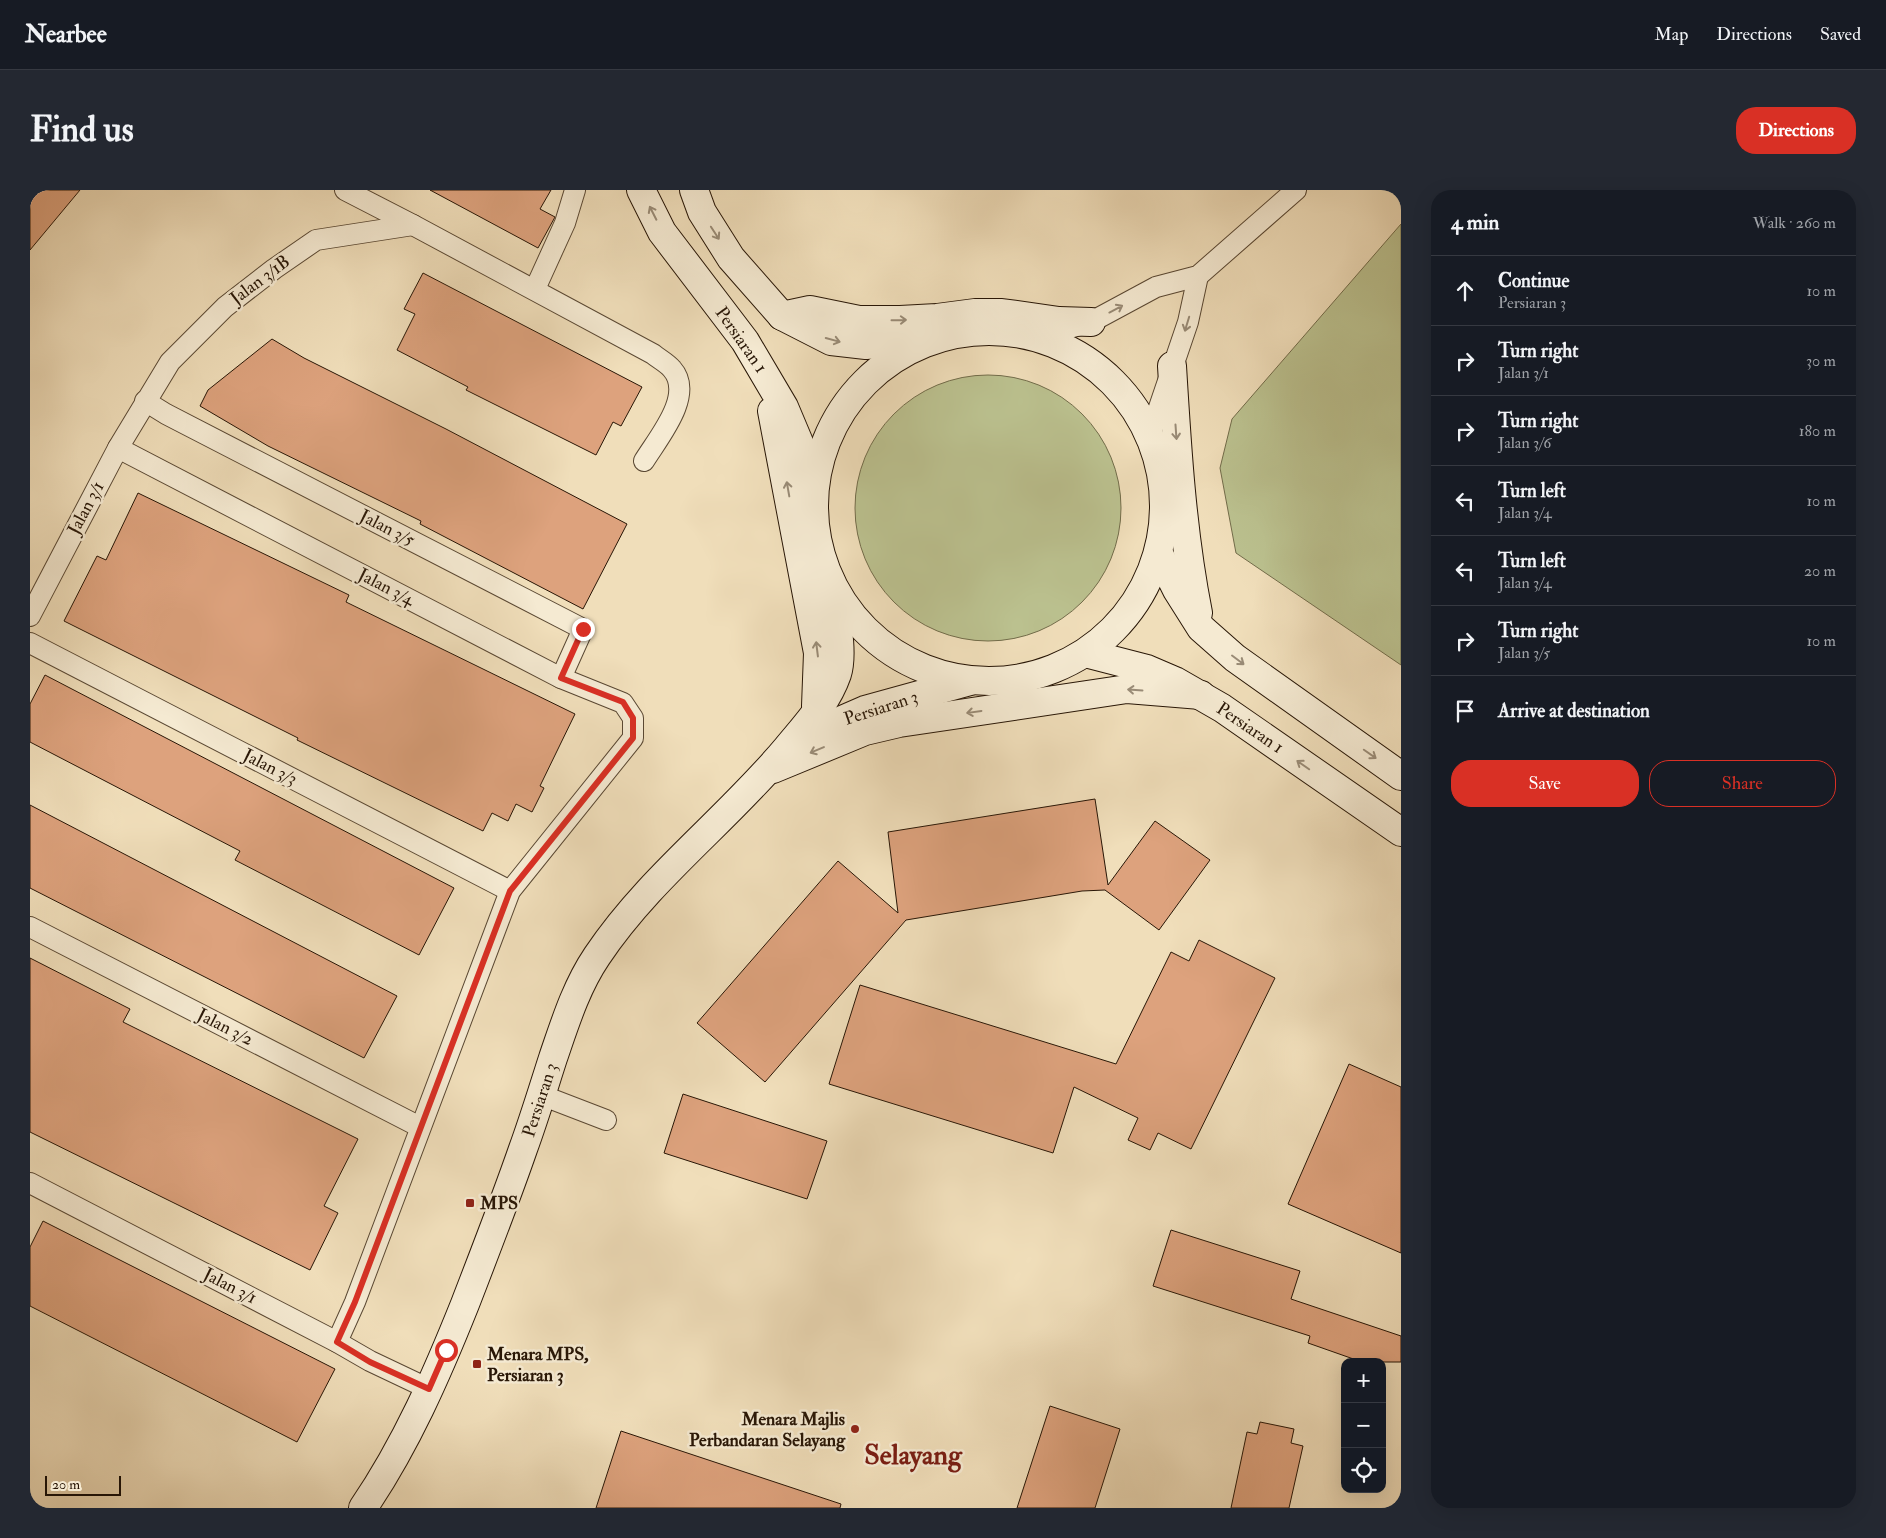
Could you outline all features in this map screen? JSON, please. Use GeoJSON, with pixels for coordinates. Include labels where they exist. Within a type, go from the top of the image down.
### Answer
{"type":"FeatureCollection","features":[{"type":"Feature","properties":{"kind":"main road","name":"Persiaran 1"},"geometry":{"type":"LineString","coordinates":[[641,190],[662,232],[744,341],[784,407],[800,445],[813,503]]}},
{"type":"Feature","properties":{"kind":"main road"},"geometry":{"type":"LineString","coordinates":[[694,190],[702,212],[731,258],[782,316],[831,341],[866,345],[976,331],[1007,332],[1038,337],[1084,358],[1122,391],[1150,434],[1162,473],[1165,514],[1158,554],[1136,603],[1100,643],[1086,653],[1050,670],[1012,679],[973,680],[930,670],[890,650],[856,620],[832,584],[817,544],[813,503],[819,458],[837,416],[866,380],[902,353],[945,336]]}},
{"type":"Feature","properties":{"kind":"main road"},"geometry":{"type":"LineString","coordinates":[[782,316],[810,310],[859,320],[900,320],[937,318],[976,312],[1002,313],[1059,321],[1091,322]]}},
{"type":"Feature","properties":{"kind":"main road"},"geometry":{"type":"LineString","coordinates":[[1172,366],[1176,435],[1191,577],[1201,628]]}},
{"type":"Feature","properties":{"kind":"main road"},"geometry":{"type":"LineString","coordinates":[[761,367],[777,431],[818,653],[816,715]]}},
{"type":"Feature","properties":{"kind":"main road"},"geometry":{"type":"LineString","coordinates":[[1158,554],[1176,590],[1201,628],[1235,658],[1401,776]]}},
{"type":"Feature","properties":{"kind":"main road","name":"Persiaran 3"},"geometry":{"type":"LineString","coordinates":[[363,1508],[381,1483],[429,1389],[490,1239],[569,1010],[591,965],[613,933],[661,878],[767,772],[816,715],[838,672],[839,640],[832,584]]}},
{"type":"Feature","properties":{"kind":"main road","name":"Persiaran 1"},"geometry":{"type":"LineString","coordinates":[[1086,653],[1147,669],[1201,695],[1401,832]]}},
{"type":"Feature","properties":{"kind":"main road","name":"Persiaran 3"},"geometry":{"type":"LineString","coordinates":[[792,742],[865,710],[973,680]]}},
{"type":"Feature","properties":{"kind":"main road"},"geometry":{"type":"LineString","coordinates":[[767,772],[866,731],[899,723],[1127,689],[1201,695]]}},
{"type":"Feature","properties":{"kind":"street"},"geometry":{"type":"LineString","coordinates":[[345,190],[653,354],[673,369],[679,385],[677,409],[644,461]]}},
{"type":"Feature","properties":{"kind":"street"},"geometry":{"type":"LineString","coordinates":[[535,290],[565,223],[575,190]]}},
{"type":"Feature","properties":{"kind":"street"},"geometry":{"type":"LineString","coordinates":[[1038,337],[1091,322],[1156,287],[1198,276],[1296,190]]}},
{"type":"Feature","properties":{"kind":"street","name":"Jalan 3/1B"},"geometry":{"type":"LineString","coordinates":[[146,401],[170,362],[225,307],[274,269],[316,240],[413,225]]}},
{"type":"Feature","properties":{"kind":"street"},"geometry":{"type":"LineString","coordinates":[[1150,434],[1188,322],[1198,276]]}},
{"type":"Feature","properties":{"kind":"street","name":"Jalan 3/1"},"geometry":{"type":"LineString","coordinates":[[30,616],[118,448],[146,401]]}},
{"type":"Feature","properties":{"kind":"street","name":"Jalan 3/5"},"geometry":{"type":"LineString","coordinates":[[146,401],[166,414],[583,629],[561,678]]}},
{"type":"Feature","properties":{"kind":"street","name":"Jalan 3/4"},"geometry":{"type":"LineString","coordinates":[[118,448],[561,678],[623,702],[633,718],[633,738],[510,891]]}},
{"type":"Feature","properties":{"kind":"street","name":"Jalan 3/3"},"geometry":{"type":"LineString","coordinates":[[30,643],[510,891]]}},
{"type":"Feature","properties":{"kind":"street"},"geometry":{"type":"LineString","coordinates":[[337,1342],[355,1302],[510,891]]}},
{"type":"Feature","properties":{"kind":"street","name":"Jalan 3/2"},"geometry":{"type":"LineString","coordinates":[[30,927],[420,1127]]}},
{"type":"Feature","properties":{"kind":"street"},"geometry":{"type":"LineString","coordinates":[[541,1095],[606,1120]]}},
{"type":"Feature","properties":{"kind":"street","name":"Jalan 3/1"},"geometry":{"type":"LineString","coordinates":[[30,1183],[337,1342],[370,1362],[429,1389]]}},
{"type":"Feature","properties":{"kind":"green space"},"geometry":{"type":"Polygon","coordinates":[[[1401,224],[1401,665],[1236,553],[1220,468],[1232,419],[1401,224]]]}},
{"type":"Feature","properties":{"kind":"green space"},"geometry":{"type":"Polygon","coordinates":[[[988,375],[1014,378],[1039,385],[1062,398],[1082,414],[1098,434],[1111,457],[1118,482],[1121,508],[1118,534],[1111,559],[1098,582],[1082,602],[1062,618],[1039,631],[1014,638],[988,641],[962,638],[937,631],[914,618],[894,602],[878,582],[865,559],[858,534],[855,508],[858,482],[865,457],[878,434],[894,414],[914,398],[937,385],[962,378],[988,375]]]}},
{"type":"Feature","properties":{"kind":"building"},"geometry":{"type":"Polygon","coordinates":[[[30,190],[80,190],[30,250],[30,190]]]}},
{"type":"Feature","properties":{"kind":"building"},"geometry":{"type":"Polygon","coordinates":[[[430,190],[551,190],[540,209],[555,217],[538,248],[430,190]]]}},
{"type":"Feature","properties":{"kind":"building"},"geometry":{"type":"Polygon","coordinates":[[[423,273],[642,387],[621,426],[613,422],[596,455],[466,390],[468,387],[397,350],[415,314],[404,309],[423,273]]]}},
{"type":"Feature","properties":{"kind":"building"},"geometry":{"type":"Polygon","coordinates":[[[272,339],[304,358],[446,429],[627,524],[583,609],[420,524],[421,521],[268,446],[200,406],[208,390],[272,339]]]}},
{"type":"Feature","properties":{"kind":"building"},"geometry":{"type":"Polygon","coordinates":[[[138,493],[349,595],[346,602],[575,714],[540,786],[544,788],[532,812],[516,804],[508,821],[492,813],[483,831],[297,740],[298,738],[64,621],[97,556],[106,560],[138,493]]]}},
{"type":"Feature","properties":{"kind":"building"},"geometry":{"type":"Polygon","coordinates":[[[45,675],[454,888],[419,955],[235,860],[240,851],[30,742],[30,704],[45,675]]]}},
{"type":"Feature","properties":{"kind":"building"},"geometry":{"type":"Polygon","coordinates":[[[1095,799],[1108,885],[1155,821],[1210,860],[1159,930],[1105,890],[1082,891],[906,920],[765,1082],[697,1023],[838,861],[898,913],[888,832],[1095,799]]]}},
{"type":"Feature","properties":{"kind":"building"},"geometry":{"type":"Polygon","coordinates":[[[30,805],[397,996],[364,1058],[30,888],[30,805]]]}},
{"type":"Feature","properties":{"kind":"building"},"geometry":{"type":"Polygon","coordinates":[[[1199,940],[1275,978],[1191,1149],[1158,1133],[1150,1150],[1128,1140],[1138,1118],[1074,1087],[1053,1153],[829,1084],[860,985],[1116,1064],[1171,952],[1189,961],[1199,940]]]}},
{"type":"Feature","properties":{"kind":"building"},"geometry":{"type":"Polygon","coordinates":[[[30,958],[130,1009],[123,1022],[358,1139],[324,1206],[338,1213],[310,1270],[30,1132],[30,958]]]}},
{"type":"Feature","properties":{"kind":"building"},"geometry":{"type":"Polygon","coordinates":[[[1349,1064],[1401,1087],[1401,1253],[1288,1204],[1349,1064]]]}},
{"type":"Feature","properties":{"kind":"building"},"geometry":{"type":"Polygon","coordinates":[[[683,1094],[827,1141],[807,1199],[664,1153],[683,1094]]]}},
{"type":"Feature","properties":{"kind":"building"},"geometry":{"type":"Polygon","coordinates":[[[43,1221],[335,1369],[297,1442],[30,1306],[30,1247],[43,1221]]]}},
{"type":"Feature","properties":{"kind":"building"},"geometry":{"type":"Polygon","coordinates":[[[1171,1230],[1300,1271],[1291,1299],[1401,1336],[1401,1362],[1386,1362],[1386,1358],[1351,1358],[1308,1343],[1310,1336],[1153,1286],[1171,1230]]]}},
{"type":"Feature","properties":{"kind":"building"},"geometry":{"type":"Polygon","coordinates":[[[1050,1406],[1120,1429],[1095,1508],[1017,1508],[1050,1406]]]}},
{"type":"Feature","properties":{"kind":"building"},"geometry":{"type":"Polygon","coordinates":[[[1260,1422],[1294,1429],[1291,1443],[1303,1446],[1289,1508],[1231,1508],[1247,1432],[1257,1434],[1260,1422]]]}},
{"type":"Feature","properties":{"kind":"building"},"geometry":{"type":"Polygon","coordinates":[[[621,1431],[841,1504],[840,1508],[596,1508],[621,1431]]]}},
{"type":"Feature","properties":{"kind":"place","name":"MPS"},"geometry":{"type":"Point","coordinates":[470,1203]}},
{"type":"Feature","properties":{"kind":"place","name":"Menara MPS, Persiaran 3"},"geometry":{"type":"Point","coordinates":[477,1364]}},
{"type":"Feature","properties":{"kind":"place","name":"Menara Majlis Perbandaran Selayang"},"geometry":{"type":"Point","coordinates":[855,1429]}},
{"type":"Feature","properties":{"kind":"district","name":"Selayang"},"geometry":{"type":"Point","coordinates":[913,1455]}},
{"type":"Feature","properties":{"kind":"route"},"geometry":{"type":"LineString","coordinates":[[446,1350],[429,1389],[370,1362],[337,1342],[355,1302],[510,891],[633,738],[633,718],[623,702],[561,678],[583,629]]}}]}
